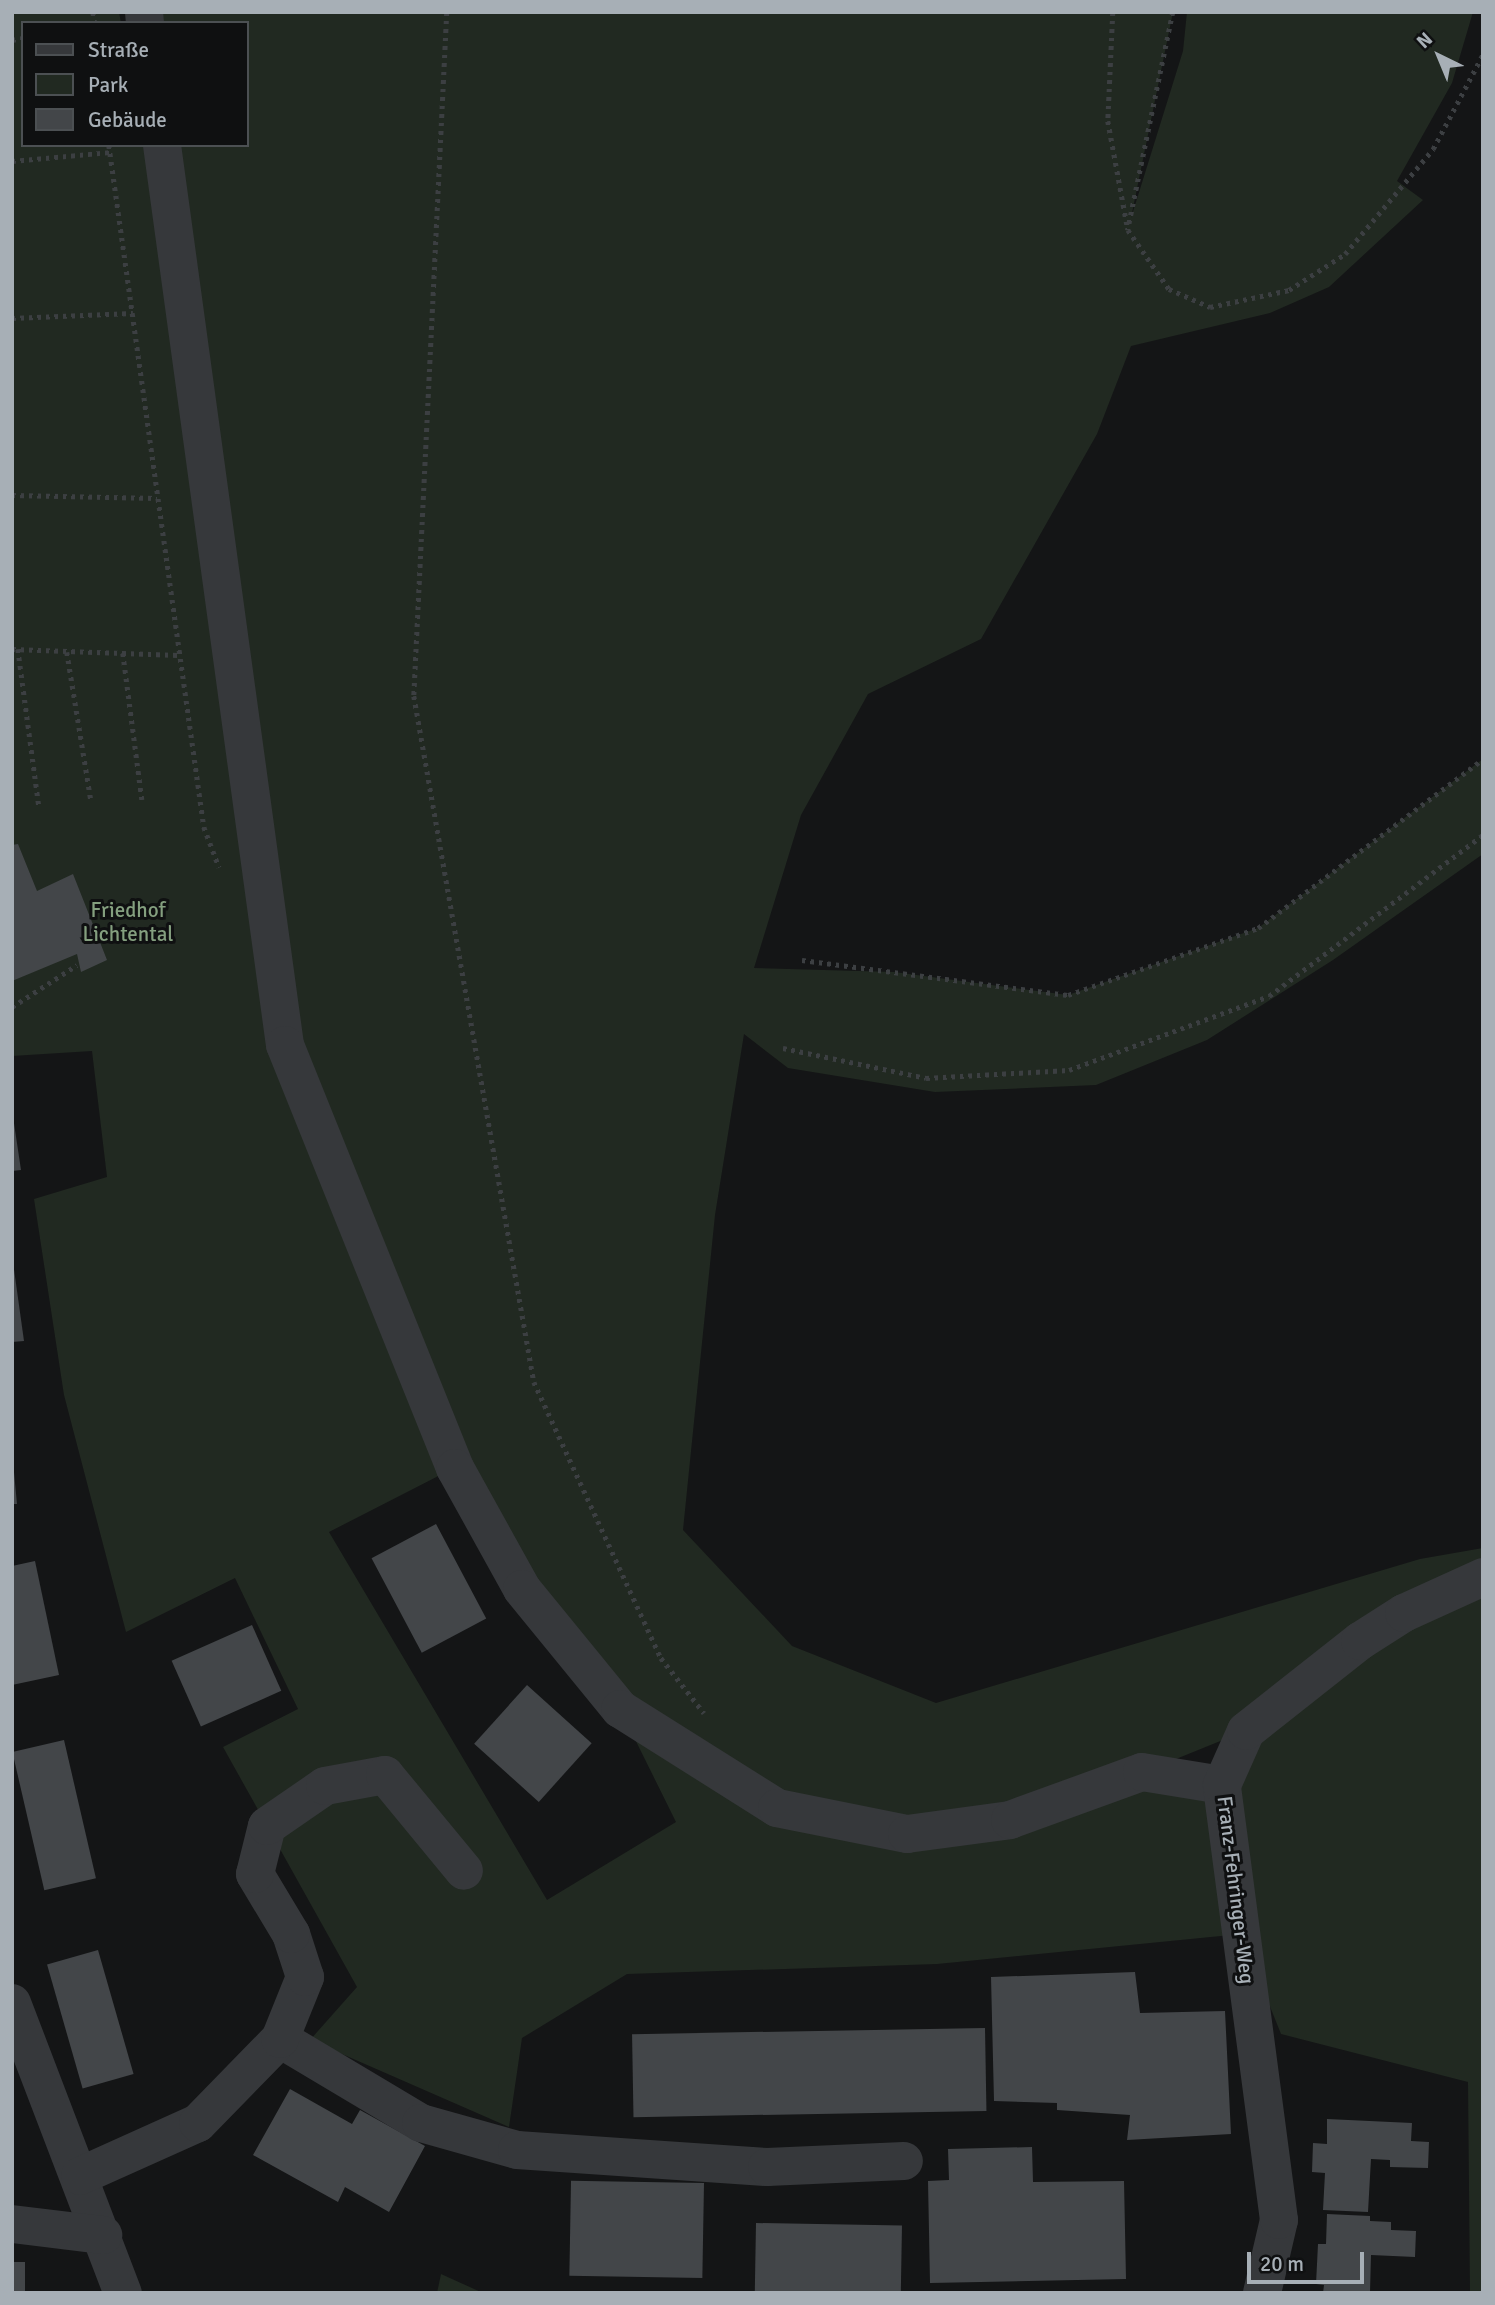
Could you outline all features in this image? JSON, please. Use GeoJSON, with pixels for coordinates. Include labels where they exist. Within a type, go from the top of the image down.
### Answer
{"type":"FeatureCollection","features":[{"type":"Feature","properties":{"kind":"street"},"geometry":{"type":"LineString","coordinates":[[162,147],[285,1045],[455,1468],[522,1590],[620,1709],[777,1808],[907,1834],[1010,1820],[1142,1772],[1222,1785]]}},
{"type":"Feature","properties":{"kind":"street","name":"Franz-Fehringer-Weg"},"geometry":{"type":"LineString","coordinates":[[1262,2293],[1279,2220],[1222,1785],[1246,1731],[1360,1641],[1404,1613],[1483,1577]]}},
{"type":"Feature","properties":{"kind":"street"},"geometry":{"type":"LineString","coordinates":[[80,2176],[198,2123],[280,2039],[305,1977],[291,1934],[255,1874],[267,1826],[325,1786],[386,1775],[464,1871]]}},
{"type":"Feature","properties":{"kind":"street"},"geometry":{"type":"LineString","coordinates":[[12,2003],[123,2293]]}},
{"type":"Feature","properties":{"kind":"street"},"geometry":{"type":"LineString","coordinates":[[280,2039],[421,2123],[517,2150],[767,2166],[904,2161]]}},
{"type":"Feature","properties":{"kind":"street"},"geometry":{"type":"LineString","coordinates":[[12,2224],[103,2235]]}},
{"type":"Feature","properties":{"kind":"path"},"geometry":{"type":"LineString","coordinates":[[447,12],[414,696],[534,1382],[661,1658],[711,1722]]}},
{"type":"Feature","properties":{"kind":"path"},"geometry":{"type":"LineString","coordinates":[[1113,12],[1108,121],[1128,230],[1169,289],[1210,307],[1289,290],[1345,254],[1380,217],[1433,149],[1483,54]]}},
{"type":"Feature","properties":{"kind":"path"},"geometry":{"type":"LineString","coordinates":[[1128,230],[1173,12]]}},
{"type":"Feature","properties":{"kind":"path"},"geometry":{"type":"LineString","coordinates":[[12,161],[110,148],[178,655],[204,827],[223,878]]}},
{"type":"Feature","properties":{"kind":"path"},"geometry":{"type":"LineString","coordinates":[[12,318],[133,313]]}},
{"type":"Feature","properties":{"kind":"path"},"geometry":{"type":"LineString","coordinates":[[12,495],[157,498]]}},
{"type":"Feature","properties":{"kind":"path"},"geometry":{"type":"LineString","coordinates":[[39,807],[15,649],[178,655]]}},
{"type":"Feature","properties":{"kind":"path"},"geometry":{"type":"LineString","coordinates":[[67,652],[91,801]]}},
{"type":"Feature","properties":{"kind":"path"},"geometry":{"type":"LineString","coordinates":[[123,653],[142,800]]}},
{"type":"Feature","properties":{"kind":"path"},"geometry":{"type":"LineString","coordinates":[[802,960],[1068,995],[1258,928],[1483,759]]}},
{"type":"Feature","properties":{"kind":"path"},"geometry":{"type":"LineString","coordinates":[[783,1048],[926,1078],[1069,1070],[1269,996],[1483,835]]}},
{"type":"Feature","properties":{"kind":"path"},"geometry":{"type":"LineString","coordinates":[[12,1007],[77,965]]}},
{"type":"Feature","properties":{"kind":"green space","name":"Friedhof Lichtental"},"geometry":{"type":"Polygon","coordinates":[[[12,12],[119,12],[121,21],[21,21],[21,147],[248,147],[248,21],[159,21],[157,12],[1173,12],[1131,218],[1183,51],[1187,12],[1473,12],[1452,83],[1397,181],[1423,200],[1329,287],[1270,313],[1131,346],[1097,434],[981,639],[868,694],[801,815],[754,968],[894,972],[1068,995],[1258,928],[1483,759],[1483,854],[1333,960],[1207,1040],[1096,1085],[935,1092],[788,1068],[744,1034],[715,1215],[683,1530],[792,1646],[936,1703],[1420,1559],[1483,1548],[1483,2293],[1470,2293],[1468,2082],[1281,2034],[1241,1934],[937,1964],[627,1974],[522,2038],[509,2127],[310,2040],[357,1987],[223,1747],[298,1709],[235,1578],[126,1632],[64,1395],[34,1199],[107,1177],[92,1051],[12,1056],[12,12]],[[454,1468],[329,1532],[547,1900],[676,1822],[620,1709],[454,1468]],[[1245,1731],[1144,1772],[1222,1785],[1245,1731]]]}},
{"type":"Feature","properties":{"kind":"green space"},"geometry":{"type":"Polygon","coordinates":[[[441,2274],[483,2293],[437,2293],[441,2274]]]}},
{"type":"Feature","properties":{"kind":"building"},"geometry":{"type":"Polygon","coordinates":[[[18,844],[37,891],[73,874],[107,960],[81,972],[77,954],[12,981],[12,845],[18,844]]]}},
{"type":"Feature","properties":{"kind":"building"},"geometry":{"type":"Polygon","coordinates":[[[12,1110],[21,1170],[12,1171],[12,1110]]]}},
{"type":"Feature","properties":{"kind":"building"},"geometry":{"type":"Polygon","coordinates":[[[12,1255],[24,1341],[12,1342],[12,1255]]]}},
{"type":"Feature","properties":{"kind":"building"},"geometry":{"type":"Polygon","coordinates":[[[12,1451],[17,1504],[12,1504],[12,1451]]]}},
{"type":"Feature","properties":{"kind":"building"},"geometry":{"type":"Polygon","coordinates":[[[436,1524],[486,1618],[422,1653],[372,1558],[436,1524]]]}},
{"type":"Feature","properties":{"kind":"building"},"geometry":{"type":"Polygon","coordinates":[[[35,1561],[59,1675],[12,1685],[12,1566],[35,1561]]]}},
{"type":"Feature","properties":{"kind":"building"},"geometry":{"type":"Polygon","coordinates":[[[252,1625],[281,1691],[201,1727],[172,1661],[252,1625]]]}},
{"type":"Feature","properties":{"kind":"building"},"geometry":{"type":"Polygon","coordinates":[[[527,1685],[592,1743],[539,1802],[474,1744],[527,1685]]]}},
{"type":"Feature","properties":{"kind":"building"},"geometry":{"type":"Polygon","coordinates":[[[64,1740],[96,1878],[44,1890],[12,1752],[64,1740]]]}},
{"type":"Feature","properties":{"kind":"building"},"geometry":{"type":"Polygon","coordinates":[[[98,1950],[134,2074],[83,2089],[47,1965],[98,1950]]]}},
{"type":"Feature","properties":{"kind":"building"},"geometry":{"type":"Polygon","coordinates":[[[1135,1972],[1140,2013],[1225,2011],[1231,2134],[1127,2140],[1130,2115],[1057,2110],[1057,2103],[994,2101],[991,1977],[1135,1972]]]}},
{"type":"Feature","properties":{"kind":"building"},"geometry":{"type":"Polygon","coordinates":[[[985,2028],[986,2111],[634,2117],[632,2034],[985,2028]]]}},
{"type":"Feature","properties":{"kind":"building"},"geometry":{"type":"Polygon","coordinates":[[[290,2089],[352,2124],[360,2110],[425,2146],[389,2212],[345,2187],[338,2202],[253,2155],[290,2089]]]}},
{"type":"Feature","properties":{"kind":"building"},"geometry":{"type":"Polygon","coordinates":[[[1327,2119],[1412,2123],[1411,2141],[1429,2142],[1428,2168],[1390,2167],[1390,2160],[1371,2159],[1368,2212],[1323,2210],[1325,2173],[1312,2172],[1313,2143],[1327,2144],[1327,2119]]]}},
{"type":"Feature","properties":{"kind":"building"},"geometry":{"type":"Polygon","coordinates":[[[1032,2147],[1033,2182],[1124,2181],[1126,2279],[930,2283],[928,2181],[949,2180],[948,2149],[1032,2147]]]}},
{"type":"Feature","properties":{"kind":"building"},"geometry":{"type":"Polygon","coordinates":[[[571,2181],[704,2183],[702,2278],[569,2276],[571,2181]]]}},
{"type":"Feature","properties":{"kind":"building"},"geometry":{"type":"Polygon","coordinates":[[[1327,2214],[1370,2216],[1370,2221],[1391,2222],[1391,2230],[1416,2231],[1415,2257],[1371,2255],[1370,2293],[1323,2293],[1324,2285],[1316,2284],[1318,2244],[1326,2244],[1327,2214]]]}},
{"type":"Feature","properties":{"kind":"building"},"geometry":{"type":"Polygon","coordinates":[[[756,2223],[902,2226],[901,2293],[755,2293],[756,2223]]]}},
{"type":"Feature","properties":{"kind":"building"},"geometry":{"type":"Polygon","coordinates":[[[12,2262],[25,2262],[25,2293],[12,2293],[12,2262]]]}}]}
